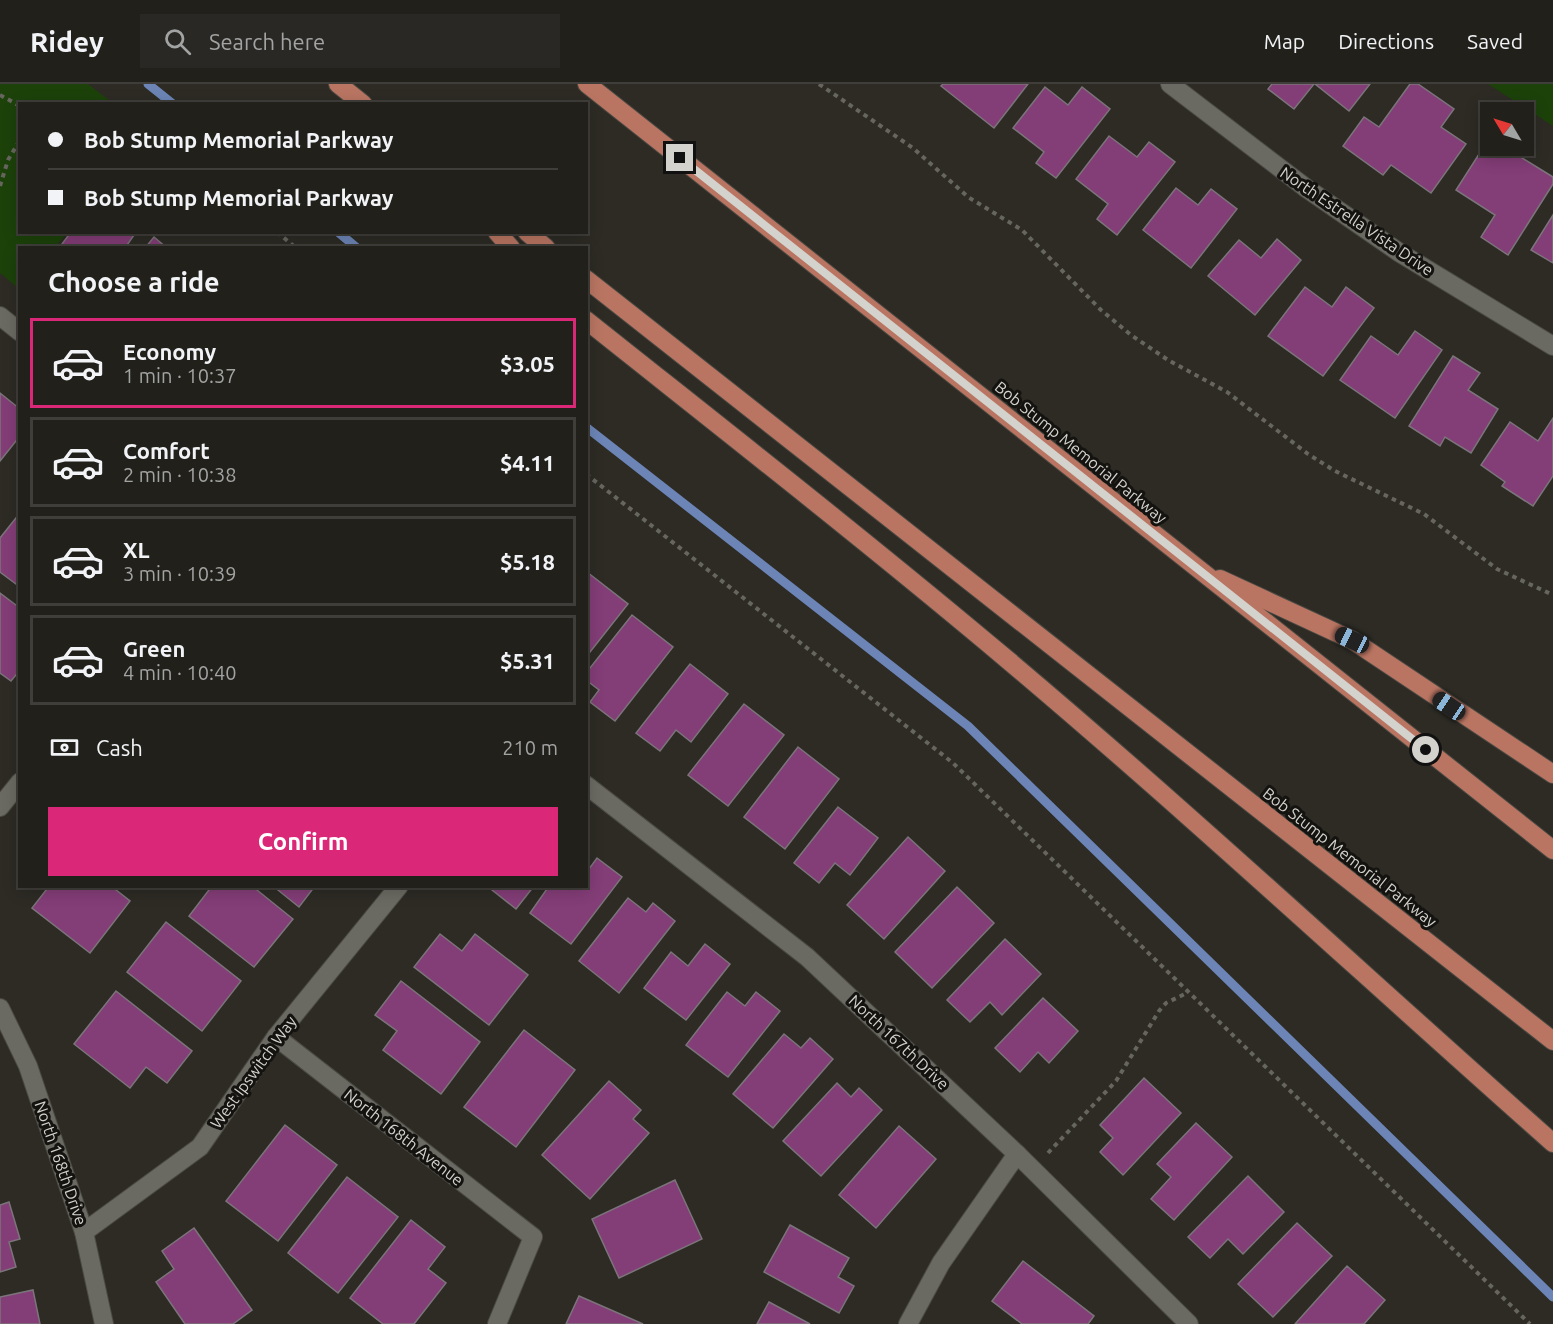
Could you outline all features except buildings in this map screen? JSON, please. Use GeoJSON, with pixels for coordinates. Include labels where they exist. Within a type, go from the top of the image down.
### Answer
{"type":"FeatureCollection","features":[{"type":"Feature","properties":{"kind":"highway"},"geometry":{"type":"LineString","coordinates":[[338,84],[360,102]]}},
{"type":"Feature","properties":{"kind":"highway","name":"Bob Stump Memorial Parkway"},"geometry":{"type":"LineString","coordinates":[[587,84],[1553,850]]}},
{"type":"Feature","properties":{"kind":"highway"},"geometry":{"type":"LineString","coordinates":[[499,234],[510,246]]}},
{"type":"Feature","properties":{"kind":"highway"},"geometry":{"type":"LineString","coordinates":[[529,234],[544,246]]}},
{"type":"Feature","properties":{"kind":"highway","name":"Bob Stump Memorial Parkway"},"geometry":{"type":"LineString","coordinates":[[588,281],[1553,1041]]}},
{"type":"Feature","properties":{"kind":"highway"},"geometry":{"type":"LineString","coordinates":[[588,322],[869,545],[1008,661],[1254,873],[1553,1143]]}},
{"type":"Feature","properties":{"kind":"highway"},"geometry":{"type":"LineString","coordinates":[[1191,565],[1352,640],[1553,774]]}},
{"type":"Feature","properties":{"kind":"street","name":"North Estrella Vista Drive"},"geometry":{"type":"LineString","coordinates":[[1170,84],[1306,188],[1400,253],[1553,346]]}},
{"type":"Feature","properties":{"kind":"street"},"geometry":{"type":"LineString","coordinates":[[0,316],[18,330]]}},
{"type":"Feature","properties":{"kind":"street"},"geometry":{"type":"LineString","coordinates":[[0,807],[18,784]]}},
{"type":"Feature","properties":{"kind":"street","name":"North 167th Drive"},"geometry":{"type":"LineString","coordinates":[[588,787],[807,957],[1033,1169],[1189,1324]]}},
{"type":"Feature","properties":{"kind":"street","name":"West Ipswitch Way"},"geometry":{"type":"LineString","coordinates":[[84,1232],[200,1147],[276,1037],[397,888]]}},
{"type":"Feature","properties":{"kind":"street","name":"North 168th Drive"},"geometry":{"type":"LineString","coordinates":[[0,1008],[28,1066],[84,1232],[104,1324]]}},
{"type":"Feature","properties":{"kind":"street","name":"North 168th Avenue"},"geometry":{"type":"LineString","coordinates":[[276,1037],[533,1237],[497,1324]]}},
{"type":"Feature","properties":{"kind":"street"},"geometry":{"type":"LineString","coordinates":[[908,1324],[941,1263],[1017,1154]]}},
{"type":"Feature","properties":{"kind":"path"},"geometry":{"type":"LineString","coordinates":[[819,84],[913,148],[968,197],[1022,230],[1101,310],[1131,336],[1167,360],[1227,392],[1308,454],[1335,471],[1424,514],[1442,525],[1497,569],[1553,595]]}},
{"type":"Feature","properties":{"kind":"path"},"geometry":{"type":"LineString","coordinates":[[0,95],[18,105]]}},
{"type":"Feature","properties":{"kind":"path"},"geometry":{"type":"LineString","coordinates":[[0,186],[8,160],[18,143]]}},
{"type":"Feature","properties":{"kind":"path"},"geometry":{"type":"LineString","coordinates":[[279,234],[294,246]]}},
{"type":"Feature","properties":{"kind":"path"},"geometry":{"type":"LineString","coordinates":[[588,476],[953,763],[1530,1324]]}},
{"type":"Feature","properties":{"kind":"path"},"geometry":{"type":"LineString","coordinates":[[1033,1169],[1116,1081],[1166,1003],[1187,993]]}},
{"type":"Feature","properties":{"kind":"green space"},"geometry":{"type":"Polygon","coordinates":[[[0,84],[88,84],[112,102],[18,102],[18,234],[66,234],[56,246],[18,246],[18,288],[0,273],[0,84]]]}},
{"type":"Feature","properties":{"kind":"green space"},"geometry":{"type":"Polygon","coordinates":[[[1488,84],[1553,84],[1553,126],[1534,114],[1534,102],[1516,102],[1488,84]]]}},
{"type":"Feature","properties":{"kind":"waterway"},"geometry":{"type":"LineString","coordinates":[[148,84],[170,102]]}},
{"type":"Feature","properties":{"kind":"waterway"},"geometry":{"type":"LineString","coordinates":[[340,234],[355,246]]}},
{"type":"Feature","properties":{"kind":"waterway"},"geometry":{"type":"LineString","coordinates":[[588,429],[968,726],[1553,1297]]}},
{"type":"Feature","properties":{"kind":"route"},"geometry":{"type":"LineString","coordinates":[[680,158],[1426,750]]}}]}
